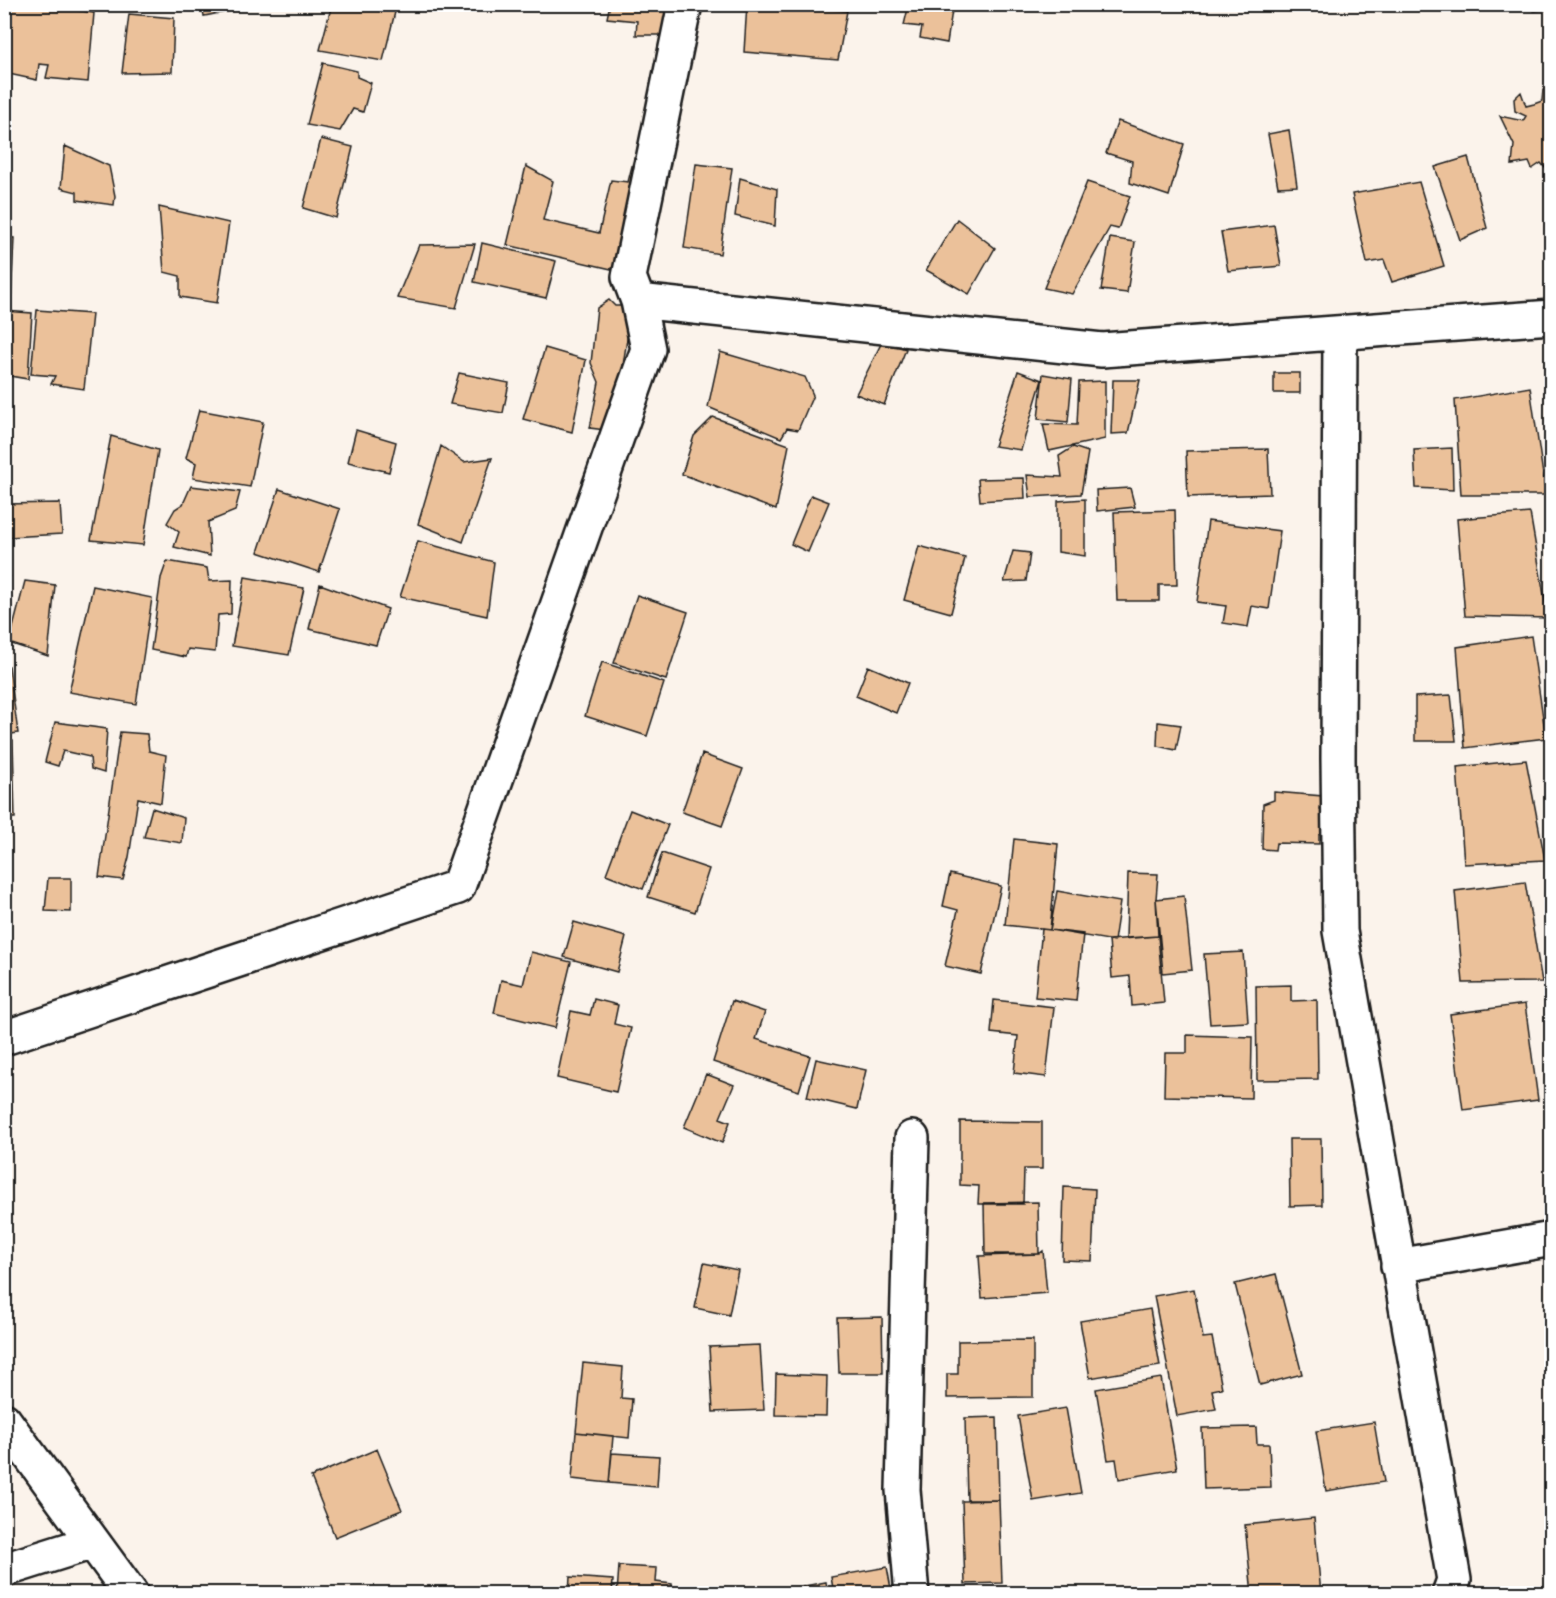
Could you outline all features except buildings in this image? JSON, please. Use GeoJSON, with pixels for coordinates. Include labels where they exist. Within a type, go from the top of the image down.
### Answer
{"type":"FeatureCollection","features":[{"type":"Feature","properties":{"kind":"street"},"geometry":{"type":"LineString","coordinates":[[4,1038],[458,887],[648,349],[638,301],[629,277],[685,4]]}},
{"type":"Feature","properties":{"kind":"street"},"geometry":{"type":"LineString","coordinates":[[638,301],[1102,350],[1551,317]]}},
{"type":"Feature","properties":{"kind":"street"},"geometry":{"type":"LineString","coordinates":[[1340,333],[1338,747],[1340,931],[1454,1580],[1449,1593]]}},
{"type":"Feature","properties":{"kind":"street"},"geometry":{"type":"LineString","coordinates":[[912,1138],[903,1490],[912,1593]]}},
{"type":"Feature","properties":{"kind":"street"},"geometry":{"type":"LineString","coordinates":[[1398,1266],[1551,1239]]}},
{"type":"Feature","properties":{"kind":"street"},"geometry":{"type":"LineString","coordinates":[[4,1420],[131,1593]]}},
{"type":"Feature","properties":{"kind":"street"},"geometry":{"type":"LineString","coordinates":[[4,1570],[93,1542]]}}]}
